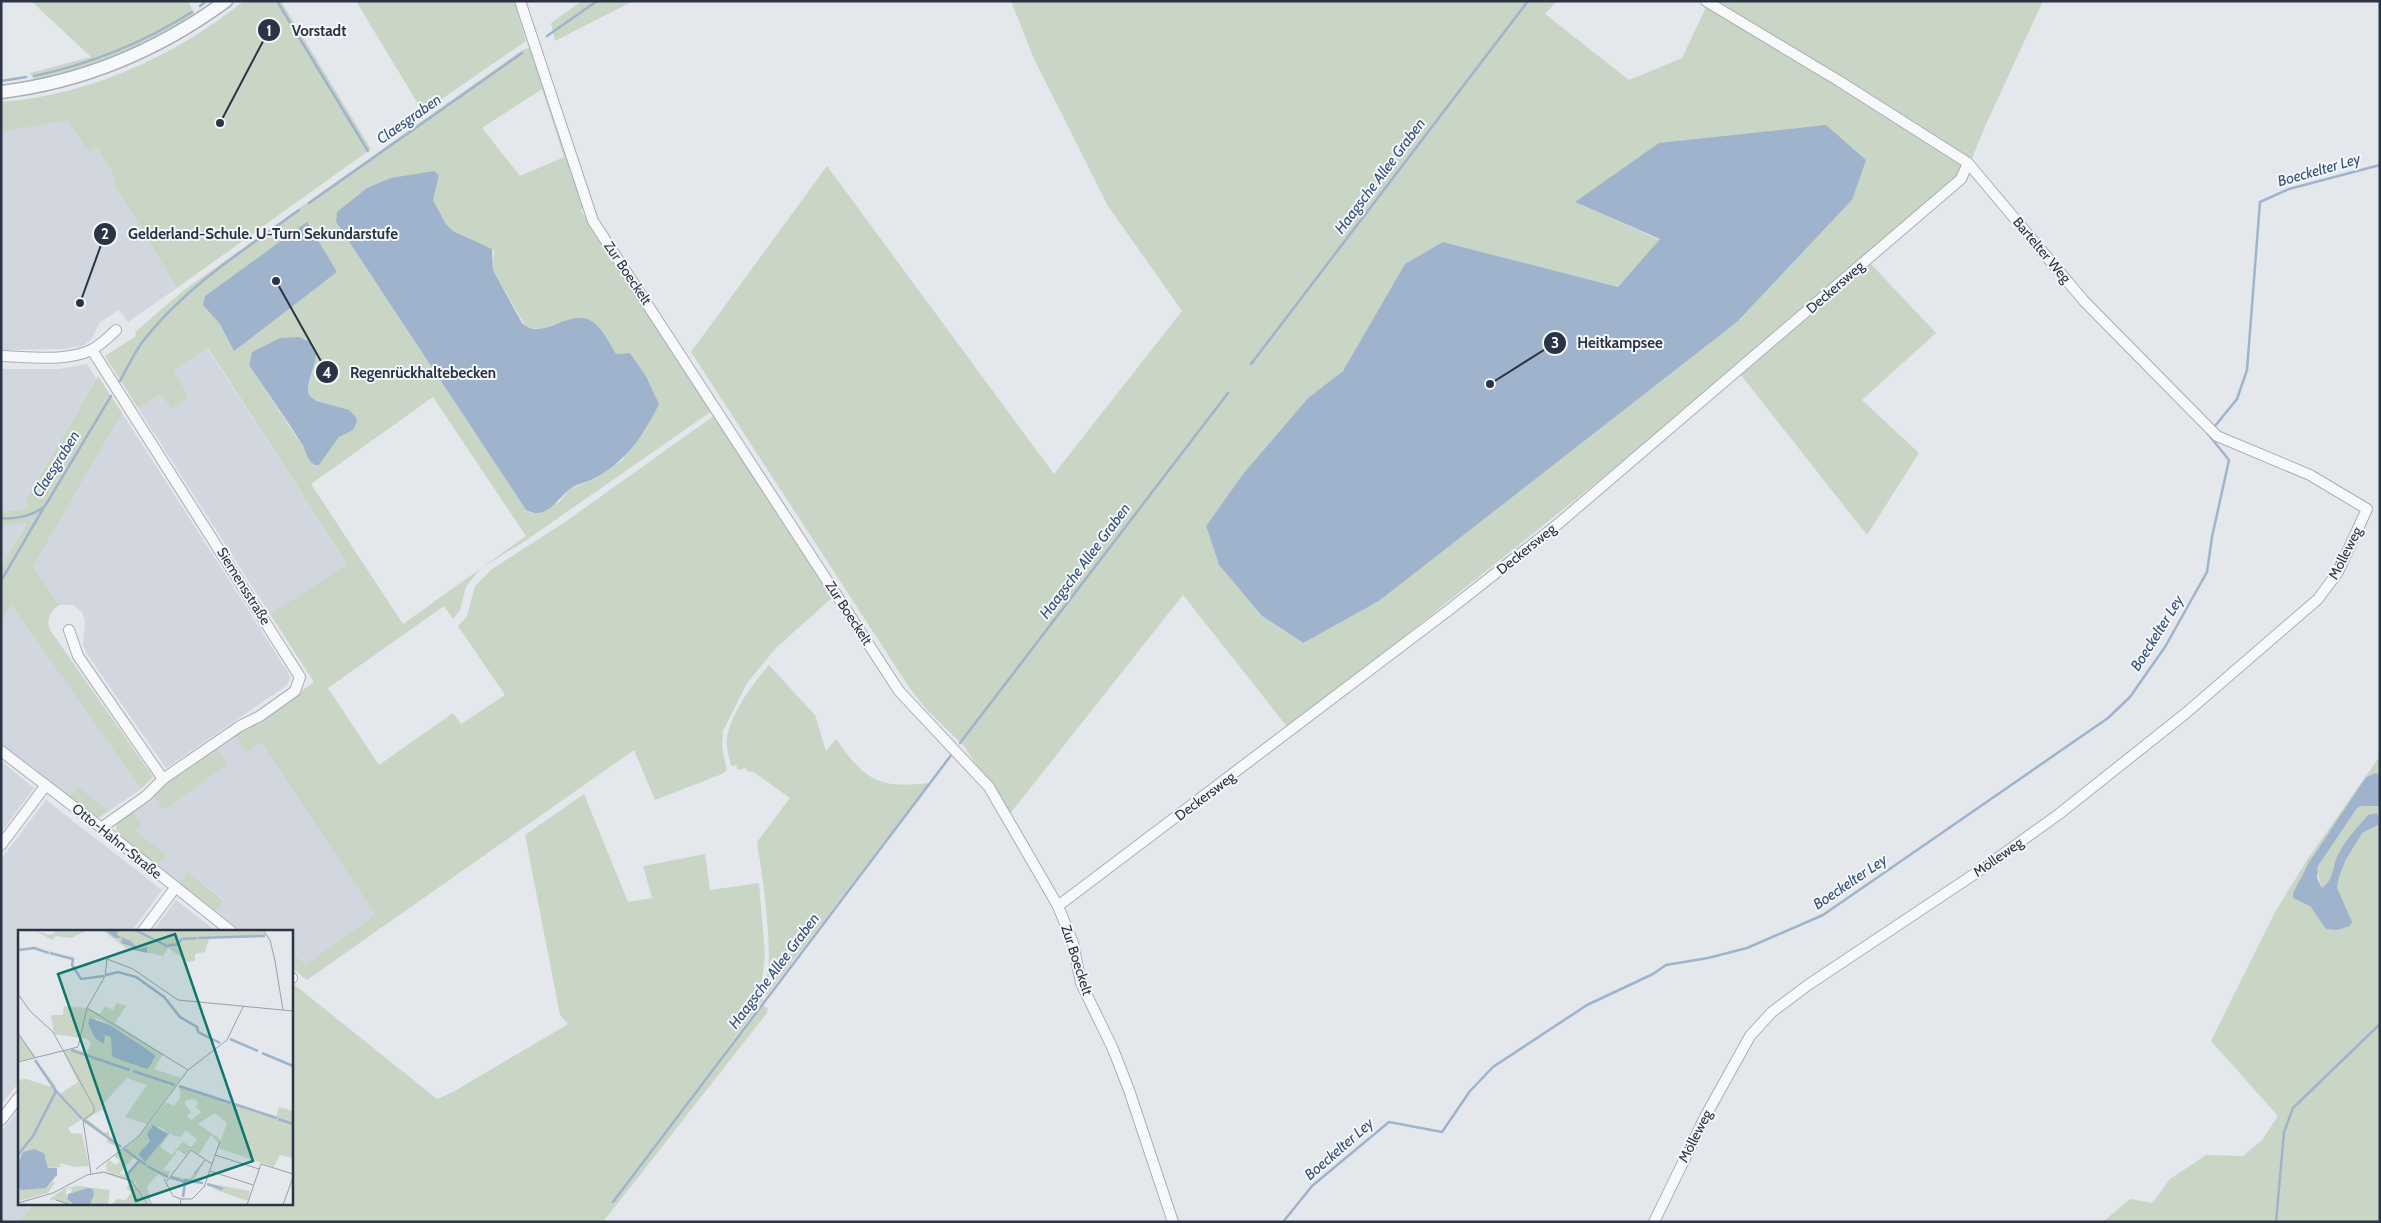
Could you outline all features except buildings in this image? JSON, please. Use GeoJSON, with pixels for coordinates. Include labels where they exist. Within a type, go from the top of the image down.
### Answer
{"type":"FeatureCollection","features":[{"type":"Feature","properties":{"kind":"street"},"geometry":{"type":"LineString","coordinates":[[1,92],[50,84],[105,68],[165,41],[226,1]]}},
{"type":"Feature","properties":{"kind":"street","name":"Zur Boeckelt"},"geometry":{"type":"LineString","coordinates":[[520,1],[593,221],[899,691],[989,787],[1058,906],[1073,943],[1081,982],[1113,1049],[1126,1082],[1173,1222]]}},
{"type":"Feature","properties":{"kind":"street","name":"Bartelter Weg"},"geometry":{"type":"LineString","coordinates":[[1706,1],[1839,81],[1968,163],[2084,301],[2217,436],[2310,475],[2345,494],[2367,509]]}},
{"type":"Feature","properties":{"kind":"street","name":"Deckersweg"},"geometry":{"type":"LineString","coordinates":[[1058,906],[1442,616],[1558,524],[1961,179],[1968,163]]}},
{"type":"Feature","properties":{"kind":"street"},"geometry":{"type":"LineString","coordinates":[[1,356],[58,356],[82,353],[92,350],[116,330]]}},
{"type":"Feature","properties":{"kind":"street","name":"Siemensstraße"},"geometry":{"type":"LineString","coordinates":[[92,350],[300,677],[300,682],[295,691],[163,779],[146,796],[102,828]]}},
{"type":"Feature","properties":{"kind":"street","name":"Mölleweg"},"geometry":{"type":"LineString","coordinates":[[1654,1222],[1709,1108],[1750,1036],[1772,1012],[1808,985],[1988,865],[2059,814],[2186,713],[2318,599],[2338,572],[2367,509]]}},
{"type":"Feature","properties":{"kind":"street"},"geometry":{"type":"LineString","coordinates":[[69,630],[78,656],[163,779]]}},
{"type":"Feature","properties":{"kind":"street","name":"Otto-Hahn-Straße"},"geometry":{"type":"LineString","coordinates":[[1,751],[102,828],[229,930]]}},
{"type":"Feature","properties":{"kind":"street"},"geometry":{"type":"LineString","coordinates":[[1,845],[46,785]]}},
{"type":"Feature","properties":{"kind":"street"},"geometry":{"type":"LineString","coordinates":[[144,930],[175,888]]}},
{"type":"Feature","properties":{"kind":"street"},"geometry":{"type":"LineString","coordinates":[[1,1120],[18,1098]]}},
{"type":"Feature","properties":{"kind":"shaded area"},"geometry":{"type":"Polygon","coordinates":[[[70,121],[88,152],[97,147],[116,180],[113,182],[177,288],[128,322],[119,310],[100,322],[91,340],[82,346],[64,349],[1,350],[1,132],[70,121]]]}},
{"type":"Feature","properties":{"kind":"shaded area"},"geometry":{"type":"Polygon","coordinates":[[[207,348],[347,564],[270,614],[138,408],[161,394],[189,397],[172,370],[207,348]]]}},
{"type":"Feature","properties":{"kind":"shaded area"},"geometry":{"type":"Polygon","coordinates":[[[87,364],[96,379],[26,500],[28,508],[1,511],[1,369],[59,369],[87,364]]]}},
{"type":"Feature","properties":{"kind":"shaded area"},"geometry":{"type":"Polygon","coordinates":[[[122,413],[291,677],[286,686],[166,768],[87,654],[83,645],[85,620],[82,612],[73,605],[59,605],[33,567],[122,413]]]}},
{"type":"Feature","properties":{"kind":"shaded area"},"geometry":{"type":"Polygon","coordinates":[[[27,522],[1,566],[1,525],[27,522]]]}},
{"type":"Feature","properties":{"kind":"shaded area"},"geometry":{"type":"Polygon","coordinates":[[[11,603],[141,789],[109,811],[77,786],[69,797],[1,747],[1,620],[11,603]]]}},
{"type":"Feature","properties":{"kind":"shaded area"},"geometry":{"type":"Polygon","coordinates":[[[234,735],[261,742],[375,915],[306,964],[292,954],[292,930],[240,930],[216,911],[224,900],[188,872],[179,883],[157,865],[165,855],[135,830],[132,811],[153,794],[164,809],[228,764],[217,748],[234,735]]]}},
{"type":"Feature","properties":{"kind":"shaded area"},"geometry":{"type":"Polygon","coordinates":[[[1,761],[34,788],[1,832],[1,761]]]}},
{"type":"Feature","properties":{"kind":"shaded area"},"geometry":{"type":"Polygon","coordinates":[[[46,800],[162,890],[132,930],[18,930],[18,1083],[1,1105],[1,859],[46,800]]]}},
{"type":"Feature","properties":{"kind":"shaded area"},"geometry":{"type":"Polygon","coordinates":[[[176,900],[214,930],[154,930],[176,900]]]}},
{"type":"Feature","properties":{"kind":"shaded area"},"geometry":{"type":"Polygon","coordinates":[[[18,1110],[18,1206],[31,1206],[19,1222],[1,1222],[1,1132],[18,1110]]]}},
{"type":"Feature","properties":{"kind":"green space"},"geometry":{"type":"Polygon","coordinates":[[[31,1],[188,1],[195,15],[171,32],[101,64],[35,81],[30,73],[91,57],[31,1]]]}},
{"type":"Feature","properties":{"kind":"green space"},"geometry":{"type":"Polygon","coordinates":[[[244,1],[281,1],[371,149],[177,288],[113,182],[116,180],[97,147],[88,152],[69,121],[1,132],[1,102],[67,91],[130,70],[189,39],[244,1]]]}},
{"type":"Feature","properties":{"kind":"green space"},"geometry":{"type":"Polygon","coordinates":[[[356,1],[514,1],[526,41],[423,112],[356,1]]]}},
{"type":"Feature","properties":{"kind":"green space"},"geometry":{"type":"Polygon","coordinates":[[[582,1],[633,1],[555,41],[551,23],[582,1]]]}},
{"type":"Feature","properties":{"kind":"green space"},"geometry":{"type":"Polygon","coordinates":[[[1011,1],[1557,1],[1545,14],[1629,80],[1682,58],[1709,1],[2043,1],[1986,124],[1966,173],[1870,263],[1936,333],[1862,400],[1919,453],[1867,535],[1737,370],[1289,729],[1183,595],[1009,815],[964,746],[926,709],[909,687],[691,352],[827,166],[1054,474],[1182,311],[1108,206],[1034,59],[1011,1]],[[1852,200],[1575,202],[1660,240],[1618,287],[1443,242],[1343,371],[1308,398],[1243,474],[1206,526],[1219,565],[1262,616],[1302,643],[1379,601],[1737,322],[1852,200]]]}},
{"type":"Feature","properties":{"kind":"green space"},"geometry":{"type":"Polygon","coordinates":[[[531,49],[584,206],[581,210],[585,217],[588,216],[712,411],[528,539],[480,569],[466,587],[460,610],[453,619],[444,606],[328,688],[379,765],[453,713],[461,724],[505,695],[458,626],[467,616],[475,586],[492,569],[565,522],[715,415],[833,597],[777,647],[747,683],[723,731],[722,748],[727,770],[722,774],[655,800],[634,750],[307,980],[292,968],[292,954],[306,964],[375,915],[261,742],[246,752],[234,735],[258,722],[314,682],[270,614],[347,564],[208,348],[173,370],[189,397],[171,409],[161,394],[138,408],[105,356],[136,336],[135,332],[184,290],[522,50],[531,49]],[[542,89],[482,128],[520,176],[564,157],[542,89]],[[439,175],[391,178],[336,222],[526,510],[531,513],[559,502],[570,489],[592,480],[621,461],[647,428],[659,404],[646,376],[630,353],[616,354],[606,338],[573,318],[542,329],[526,327],[493,270],[494,251],[453,231],[446,224],[433,200],[439,175]],[[307,223],[205,296],[204,306],[220,323],[234,350],[337,272],[307,223]],[[280,338],[252,352],[249,365],[305,450],[319,465],[339,437],[356,425],[356,417],[345,410],[320,403],[309,395],[316,356],[316,349],[313,343],[308,340],[280,338]],[[433,397],[311,484],[403,624],[526,536],[433,397]]]}},
{"type":"Feature","properties":{"kind":"green space"},"geometry":{"type":"Polygon","coordinates":[[[98,376],[122,413],[33,567],[59,605],[50,616],[48,623],[50,630],[153,777],[141,789],[11,604],[1,620],[1,566],[27,523],[1,525],[1,511],[28,508],[26,500],[98,376]]]}},
{"type":"Feature","properties":{"kind":"green space"},"geometry":{"type":"Polygon","coordinates":[[[769,665],[815,715],[826,751],[836,739],[856,764],[874,779],[885,783],[897,784],[929,783],[766,996],[769,959],[768,940],[765,898],[757,842],[790,798],[752,771],[748,772],[746,768],[738,770],[736,765],[731,766],[727,742],[732,720],[737,710],[756,680],[769,665]]]}},
{"type":"Feature","properties":{"kind":"green space"},"geometry":{"type":"Polygon","coordinates":[[[217,748],[228,764],[164,810],[153,794],[217,748]]]}},
{"type":"Feature","properties":{"kind":"green space"},"geometry":{"type":"Polygon","coordinates":[[[2380,756],[2380,774],[2375,773],[2366,777],[2299,881],[2345,912],[2323,892],[2317,872],[2320,862],[2357,808],[2361,806],[2380,806],[2380,1222],[2103,1222],[2130,1199],[2152,1203],[2170,1179],[2206,1155],[2243,1156],[2262,1140],[2278,1116],[2211,1041],[2275,912],[2307,860],[2380,756]]]}},
{"type":"Feature","properties":{"kind":"green space"},"geometry":{"type":"Polygon","coordinates":[[[77,786],[109,811],[97,819],[69,797],[77,786]]]}},
{"type":"Feature","properties":{"kind":"green space"},"geometry":{"type":"Polygon","coordinates":[[[584,794],[628,902],[652,898],[643,866],[705,854],[710,890],[759,883],[765,955],[761,987],[763,1000],[722,1055],[763,1005],[768,1008],[767,1013],[603,1222],[19,1222],[31,1206],[292,1206],[292,983],[437,1099],[453,1092],[568,1024],[560,1015],[525,835],[584,794]]]}},
{"type":"Feature","properties":{"kind":"green space"},"geometry":{"type":"Polygon","coordinates":[[[132,811],[142,825],[135,830],[166,855],[157,865],[116,833],[117,822],[132,811]]]}},
{"type":"Feature","properties":{"kind":"green space"},"geometry":{"type":"Polygon","coordinates":[[[188,872],[224,901],[216,911],[179,883],[188,872]]]}},
{"type":"Feature","properties":{"kind":"water"},"geometry":{"type":"Polygon","coordinates":[[[1826,125],[1866,160],[1852,200],[1737,322],[1379,601],[1303,643],[1262,616],[1219,565],[1206,526],[1243,474],[1308,398],[1343,371],[1405,264],[1443,242],[1618,287],[1660,239],[1575,202],[1659,143],[1826,125]]]}},
{"type":"Feature","properties":{"kind":"water"},"geometry":{"type":"Polygon","coordinates":[[[434,171],[439,175],[433,200],[446,224],[453,231],[492,249],[493,270],[522,323],[530,328],[539,329],[575,318],[584,318],[593,322],[603,332],[616,354],[630,353],[646,376],[659,404],[640,438],[623,457],[603,473],[572,487],[551,507],[539,513],[526,510],[336,222],[337,212],[367,188],[391,178],[434,171]]]}},
{"type":"Feature","properties":{"kind":"water"},"geometry":{"type":"Polygon","coordinates":[[[307,222],[337,272],[234,351],[220,324],[203,305],[205,296],[307,222]]]}},
{"type":"Feature","properties":{"kind":"water"},"geometry":{"type":"Polygon","coordinates":[[[299,337],[311,342],[315,348],[315,360],[308,388],[309,395],[316,401],[349,410],[356,417],[357,422],[353,430],[339,437],[319,465],[315,465],[309,459],[297,436],[249,365],[252,352],[280,338],[299,337]]]}},
{"type":"Feature","properties":{"kind":"water"},"geometry":{"type":"Polygon","coordinates":[[[2375,773],[2380,774],[2380,806],[2361,806],[2357,808],[2318,866],[2317,878],[2322,888],[2331,877],[2337,857],[2347,840],[2368,815],[2377,813],[2380,824],[2362,833],[2345,861],[2339,877],[2337,888],[2352,922],[2350,926],[2337,930],[2326,929],[2310,906],[2293,898],[2293,893],[2308,864],[2366,777],[2375,773]]]}},
{"type":"Feature","properties":{"kind":"waterway"},"geometry":{"type":"LineString","coordinates":[[200,6],[206,1]]}},
{"type":"Feature","properties":{"kind":"waterway"},"geometry":{"type":"LineString","coordinates":[[277,1],[368,151]]}},
{"type":"Feature","properties":{"kind":"waterway","name":"Claesgraben"},"geometry":{"type":"LineString","coordinates":[[547,36],[597,1]]}},
{"type":"Feature","properties":{"kind":"waterway","name":"Haagsche Allee Graben"},"geometry":{"type":"LineString","coordinates":[[1251,364],[1528,1]]}},
{"type":"Feature","properties":{"kind":"waterway"},"geometry":{"type":"LineString","coordinates":[[34,76],[96,59],[136,43],[192,12]]}},
{"type":"Feature","properties":{"kind":"waterway","name":"Claesgraben"},"geometry":{"type":"LineString","coordinates":[[309,203],[522,53]]}},
{"type":"Feature","properties":{"kind":"waterway"},"geometry":{"type":"LineString","coordinates":[[1,81],[26,77]]}},
{"type":"Feature","properties":{"kind":"waterway","name":"Boeckelter Ley"},"geometry":{"type":"LineString","coordinates":[[2215,426],[2237,399],[2247,370],[2260,202],[2289,189],[2380,165]]}},
{"type":"Feature","properties":{"kind":"waterway","name":"Claesgraben"},"geometry":{"type":"LineString","coordinates":[[120,381],[143,341],[177,303],[216,270],[299,210]]}},
{"type":"Feature","properties":{"kind":"waterway","name":"Haagsche Allee Graben"},"geometry":{"type":"LineString","coordinates":[[960,743],[1228,393]]}},
{"type":"Feature","properties":{"kind":"waterway","name":"Claesgraben"},"geometry":{"type":"LineString","coordinates":[[1,518],[24,516],[36,512],[45,506],[111,396]]}},
{"type":"Feature","properties":{"kind":"waterway","name":"Boeckelter Ley"},"geometry":{"type":"LineString","coordinates":[[1283,1222],[1312,1186],[1389,1122],[1442,1132],[1470,1091],[1493,1067],[1587,1005],[1653,974],[1666,965],[1708,958],[1747,948],[1823,915],[2108,718],[2130,697],[2165,647],[2207,572],[2212,537],[2229,460],[2208,434]]}},
{"type":"Feature","properties":{"kind":"waterway"},"geometry":{"type":"LineString","coordinates":[[1,581],[43,509]]}},
{"type":"Feature","properties":{"kind":"waterway","name":"Haagsche Allee Graben"},"geometry":{"type":"LineString","coordinates":[[613,1202],[952,754]]}},
{"type":"Feature","properties":{"kind":"waterway"},"geometry":{"type":"LineString","coordinates":[[2276,1222],[2284,1132],[2293,1108],[2380,1024]]}},
{"type":"Feature","properties":{"kind":"place","name":"Vorstadt"},"geometry":{"type":"Point","coordinates":[220,123]}},
{"type":"Feature","properties":{"kind":"place","name":"Regenrückhaltebecken"},"geometry":{"type":"Point","coordinates":[276,281]}},
{"type":"Feature","properties":{"kind":"place","name":"Gelderland-Schule. U-Turn Sekundarstufe"},"geometry":{"type":"Point","coordinates":[80,303]}},
{"type":"Feature","properties":{"kind":"place","name":"Heitkampsee"},"geometry":{"type":"Point","coordinates":[1490,384]}}]}
